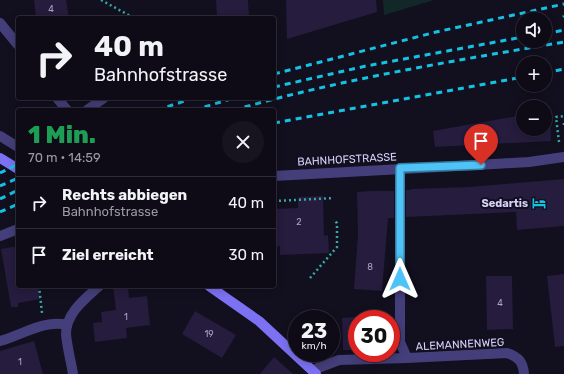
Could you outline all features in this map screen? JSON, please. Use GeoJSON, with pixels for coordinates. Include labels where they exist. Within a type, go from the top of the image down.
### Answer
{"type":"FeatureCollection","features":[{"type":"Feature","properties":{"kind":"main road"},"geometry":{"type":"LineString","coordinates":[[0,158],[16,168]]}},
{"type":"Feature","properties":{"kind":"main road"},"geometry":{"type":"LineString","coordinates":[[212,288],[259,321],[314,372]]}},
{"type":"Feature","properties":{"kind":"street"},"geometry":{"type":"LineString","coordinates":[[0,23],[16,43]]}},
{"type":"Feature","properties":{"kind":"street"},"geometry":{"type":"LineString","coordinates":[[59,100],[65,108]]}},
{"type":"Feature","properties":{"kind":"street"},"geometry":{"type":"LineString","coordinates":[[90,108],[101,100]]}},
{"type":"Feature","properties":{"kind":"street"},"geometry":{"type":"LineString","coordinates":[[0,136],[16,145]]}},
{"type":"Feature","properties":{"kind":"street","name":"BAHNHOFSTRASSE"},"geometry":{"type":"LineString","coordinates":[[276,176],[529,162],[564,157]]}},
{"type":"Feature","properties":{"kind":"street"},"geometry":{"type":"LineString","coordinates":[[400,168],[400,342],[407,358]]}},
{"type":"Feature","properties":{"kind":"street"},"geometry":{"type":"LineString","coordinates":[[0,236],[16,230]]}},
{"type":"Feature","properties":{"kind":"street"},"geometry":{"type":"LineString","coordinates":[[74,374],[66,334],[67,325],[76,309],[97,288]]}},
{"type":"Feature","properties":{"kind":"street"},"geometry":{"type":"LineString","coordinates":[[0,341],[59,322],[67,325]]}},
{"type":"Feature","properties":{"kind":"street","name":"ALEMANNENWEG"},"geometry":{"type":"LineString","coordinates":[[314,372],[340,360],[507,353],[514,355],[521,360],[524,366],[524,374]]}},
{"type":"Feature","properties":{"kind":"path"},"geometry":{"type":"LineString","coordinates":[[101,0],[130,16]]}},
{"type":"Feature","properties":{"kind":"path"},"geometry":{"type":"LineString","coordinates":[[559,142],[556,118],[564,116]]}},
{"type":"Feature","properties":{"kind":"path"},"geometry":{"type":"LineString","coordinates":[[276,201],[334,198]]}},
{"type":"Feature","properties":{"kind":"path"},"geometry":{"type":"LineString","coordinates":[[310,278],[336,247],[337,224],[333,220]]}},
{"type":"Feature","properties":{"kind":"path"},"geometry":{"type":"LineString","coordinates":[[39,288],[43,326]]}},
{"type":"Feature","properties":{"kind":"green space"},"geometry":{"type":"Polygon","coordinates":[[[383,0],[434,0],[384,15],[383,0]]]}},
{"type":"Feature","properties":{"kind":"building"},"geometry":{"type":"Polygon","coordinates":[[[34,0],[66,0],[69,16],[36,16],[34,0]]]}},
{"type":"Feature","properties":{"kind":"building"},"geometry":{"type":"Polygon","coordinates":[[[216,0],[248,0],[249,16],[217,16],[216,0]]]}},
{"type":"Feature","properties":{"kind":"building"},"geometry":{"type":"Polygon","coordinates":[[[286,0],[376,0],[377,12],[287,39],[286,0]]]}},
{"type":"Feature","properties":{"kind":"building"},"geometry":{"type":"Polygon","coordinates":[[[516,116],[516,136],[551,136],[551,141],[435,147],[433,131],[516,116]]]}},
{"type":"Feature","properties":{"kind":"building"},"geometry":{"type":"Polygon","coordinates":[[[564,179],[564,226],[517,230],[516,212],[406,217],[406,190],[469,187],[564,179]]]}},
{"type":"Feature","properties":{"kind":"building"},"geometry":{"type":"Polygon","coordinates":[[[394,191],[394,218],[388,218],[382,291],[354,289],[358,235],[357,192],[394,191]]]}},
{"type":"Feature","properties":{"kind":"building"},"geometry":{"type":"Polygon","coordinates":[[[323,196],[324,236],[328,235],[329,253],[280,255],[280,246],[276,247],[276,209],[298,208],[298,197],[323,196]]]}},
{"type":"Feature","properties":{"kind":"building"},"geometry":{"type":"Polygon","coordinates":[[[16,246],[16,288],[38,288],[40,299],[18,303],[18,307],[11,307],[1,249],[16,246]]]}},
{"type":"Feature","properties":{"kind":"building"},"geometry":{"type":"Polygon","coordinates":[[[564,274],[564,346],[555,347],[547,276],[564,274]]]}},
{"type":"Feature","properties":{"kind":"building"},"geometry":{"type":"Polygon","coordinates":[[[486,276],[512,276],[513,329],[487,330],[486,276]]]}},
{"type":"Feature","properties":{"kind":"building"},"geometry":{"type":"Polygon","coordinates":[[[113,288],[128,288],[129,298],[147,296],[150,325],[126,328],[127,338],[95,342],[93,323],[102,322],[101,312],[116,310],[113,288]]]}},
{"type":"Feature","properties":{"kind":"building"},"geometry":{"type":"Polygon","coordinates":[[[195,311],[236,335],[222,358],[182,334],[195,311]]]}},
{"type":"Feature","properties":{"kind":"building"},"geometry":{"type":"Polygon","coordinates":[[[342,318],[348,318],[348,350],[343,350],[342,318]]]}},
{"type":"Feature","properties":{"kind":"building"},"geometry":{"type":"Polygon","coordinates":[[[34,341],[43,374],[0,374],[0,351],[34,341]]]}},
{"type":"Feature","properties":{"kind":"building"},"geometry":{"type":"Polygon","coordinates":[[[274,357],[293,374],[260,374],[274,357]]]}},
{"type":"Feature","properties":{"kind":"railway"},"geometry":{"type":"LineString","coordinates":[[276,73],[436,32],[564,4]]}},
{"type":"Feature","properties":{"kind":"railway"},"geometry":{"type":"LineString","coordinates":[[552,33],[564,30]]}},
{"type":"Feature","properties":{"kind":"railway"},"geometry":{"type":"LineString","coordinates":[[276,87],[366,66],[516,38]]}},
{"type":"Feature","properties":{"kind":"railway"},"geometry":{"type":"LineString","coordinates":[[276,99],[357,80],[564,42]]}},
{"type":"Feature","properties":{"kind":"railway"},"geometry":{"type":"LineString","coordinates":[[552,72],[564,69]]}},
{"type":"Feature","properties":{"kind":"railway"},"geometry":{"type":"LineString","coordinates":[[276,123],[516,78]]}},
{"type":"Feature","properties":{"kind":"railway"},"geometry":{"type":"LineString","coordinates":[[163,108],[188,100]]}},
{"type":"Feature","properties":{"kind":"railway"},"geometry":{"type":"LineString","coordinates":[[201,108],[227,100]]}},
{"type":"Feature","properties":{"kind":"railway"},"geometry":{"type":"LineString","coordinates":[[241,108],[271,100]]}},
{"type":"Feature","properties":{"kind":"railway"},"geometry":{"type":"LineString","coordinates":[[0,173],[16,165]]}},
{"type":"Feature","properties":{"kind":"railway"},"geometry":{"type":"LineString","coordinates":[[0,186],[16,179]]}},
{"type":"Feature","properties":{"kind":"railway"},"geometry":{"type":"LineString","coordinates":[[0,199],[16,191]]}},
{"type":"Feature","properties":{"kind":"railway"},"geometry":{"type":"LineString","coordinates":[[0,212],[16,205]]}},
{"type":"Feature","properties":{"kind":"place","name":"Sedartis"},"geometry":{"type":"Point","coordinates":[539,203]}},
{"type":"Feature","properties":{"kind":"route"},"geometry":{"type":"LineString","coordinates":[[400,279],[400,168],[481,165]]}}]}
